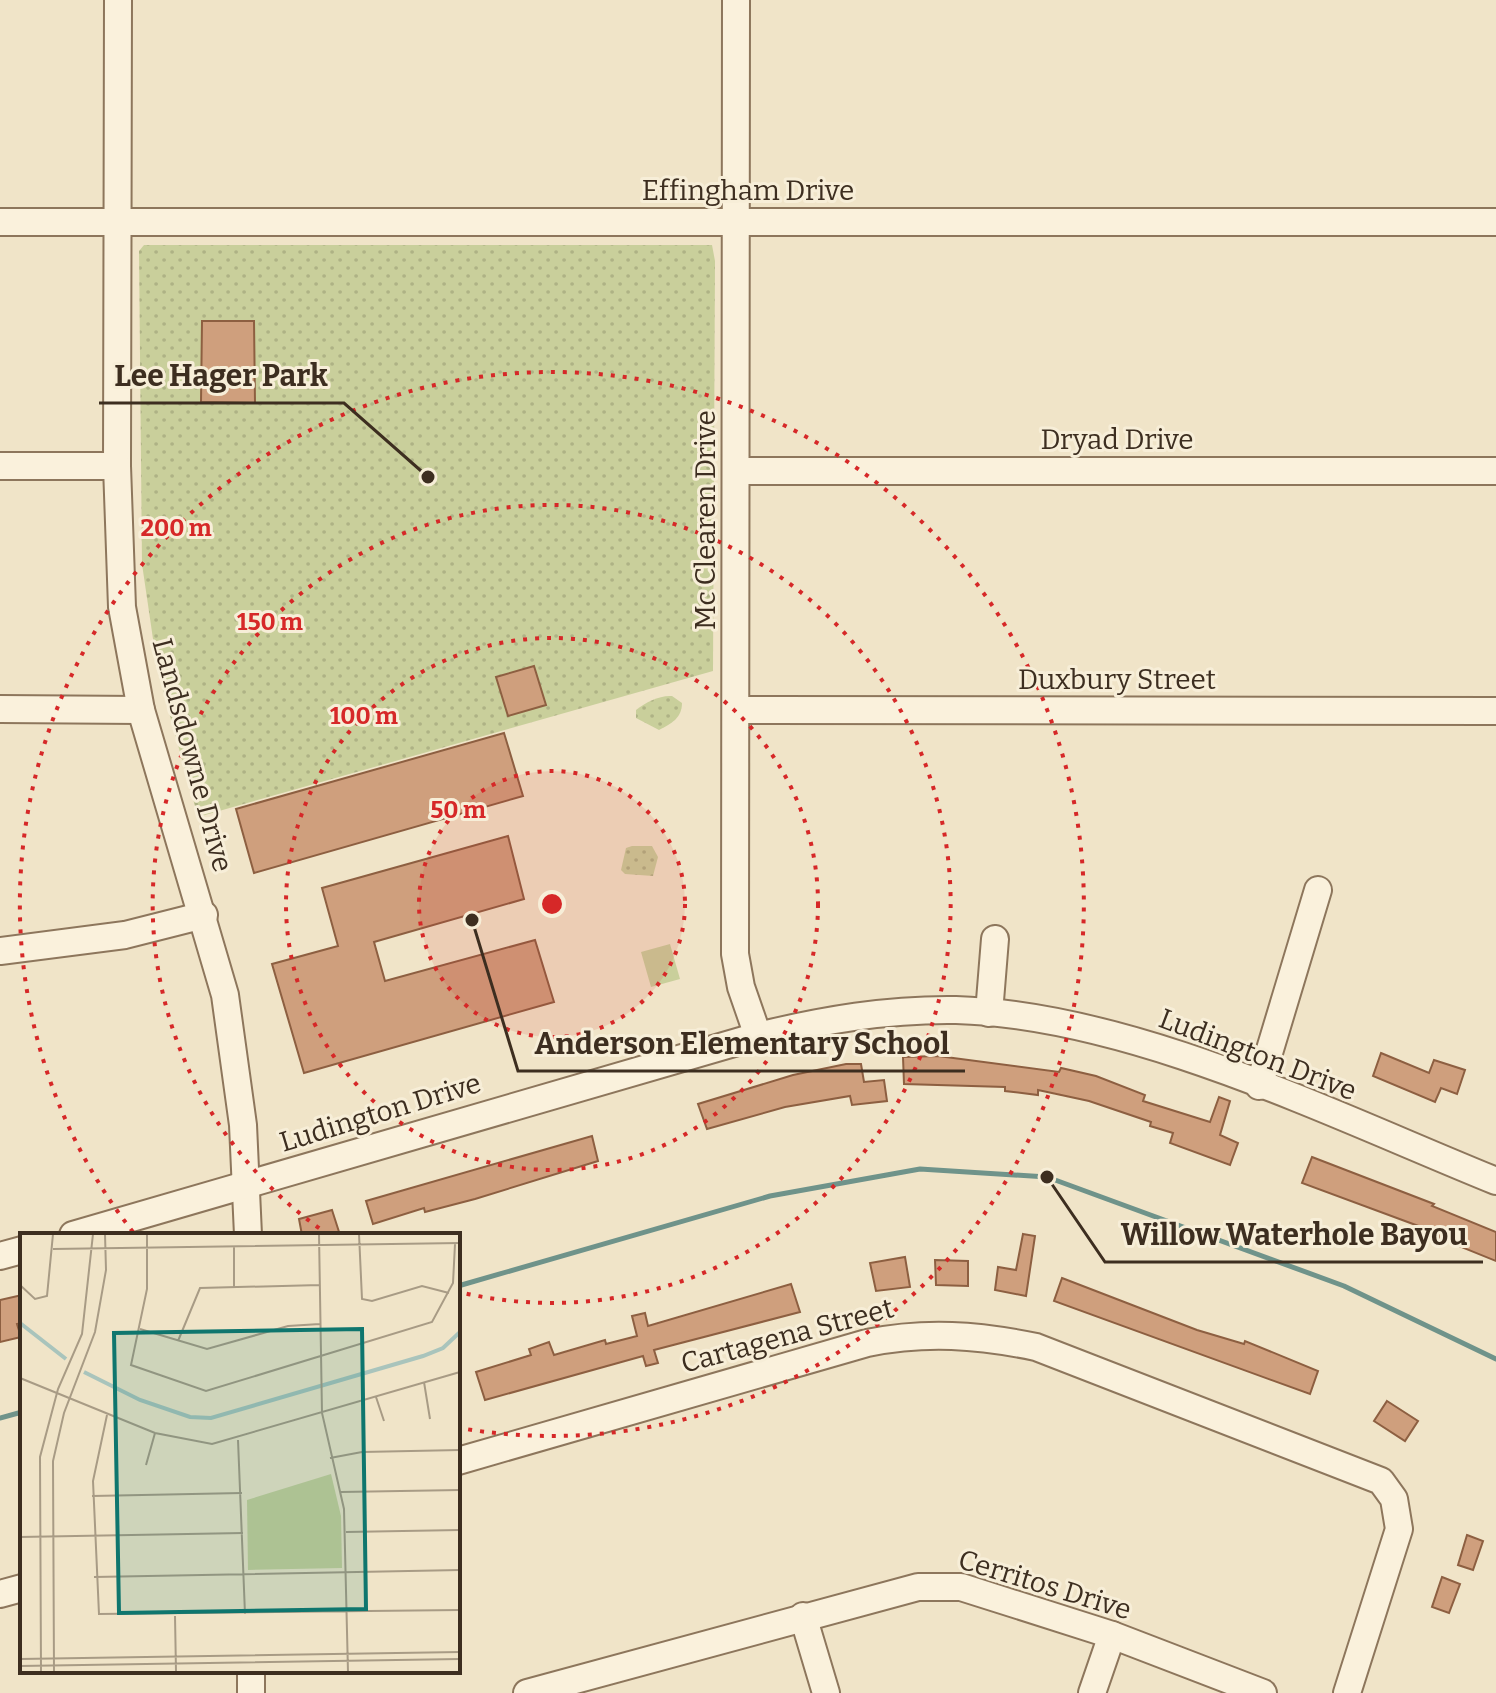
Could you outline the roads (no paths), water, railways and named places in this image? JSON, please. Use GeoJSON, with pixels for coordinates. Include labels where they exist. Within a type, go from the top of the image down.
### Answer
{"type":"FeatureCollection","features":[{"type":"Feature","properties":{"kind":"street","name":"Landsdowne Drive"},"geometry":{"type":"LineString","coordinates":[[118,0],[117,466],[122,607],[141,710],[204,915],[233,1037],[248,1233]]}},
{"type":"Feature","properties":{"kind":"street","name":"Mc Clearen Drive"},"geometry":{"type":"LineString","coordinates":[[736,0],[735,954],[741,987],[758,1036]]}},
{"type":"Feature","properties":{"kind":"street","name":"Effingham Drive"},"geometry":{"type":"LineString","coordinates":[[0,222],[1496,222]]}},
{"type":"Feature","properties":{"kind":"street"},"geometry":{"type":"LineString","coordinates":[[0,466],[117,466]]}},
{"type":"Feature","properties":{"kind":"street","name":"Dryad Drive"},"geometry":{"type":"LineString","coordinates":[[737,471],[1496,471]]}},
{"type":"Feature","properties":{"kind":"street"},"geometry":{"type":"LineString","coordinates":[[0,709],[141,710]]}},
{"type":"Feature","properties":{"kind":"street","name":"Duxbury Street"},"geometry":{"type":"LineString","coordinates":[[737,710],[1496,711]]}},
{"type":"Feature","properties":{"kind":"street"},"geometry":{"type":"LineString","coordinates":[[1259,1086],[1318,890]]}},
{"type":"Feature","properties":{"kind":"street"},"geometry":{"type":"LineString","coordinates":[[0,951],[125,935],[204,915]]}},
{"type":"Feature","properties":{"kind":"street"},"geometry":{"type":"LineString","coordinates":[[989,1013],[995,939]]}},
{"type":"Feature","properties":{"kind":"street","name":"Ludington Drive"},"geometry":{"type":"LineString","coordinates":[[80,1233],[758,1036],[827,1019],[877,1013],[989,1013],[1088,1028],[1259,1086],[1496,1181]]}},
{"type":"Feature","properties":{"kind":"street"},"geometry":{"type":"LineString","coordinates":[[0,1256],[20,1251]]}},
{"type":"Feature","properties":{"kind":"street","name":"Cartagena Street"},"geometry":{"type":"LineString","coordinates":[[460,1460],[867,1343],[905,1335],[989,1337],[1036,1347],[1381,1481],[1394,1499],[1399,1529],[1347,1693]]}},
{"type":"Feature","properties":{"kind":"street","name":"Cerritos Drive"},"geometry":{"type":"LineString","coordinates":[[527,1693],[803,1616],[937,1585],[961,1587],[1112,1635],[1228,1683],[1263,1693]]}},
{"type":"Feature","properties":{"kind":"street"},"geometry":{"type":"LineString","coordinates":[[0,1594],[20,1589]]}},
{"type":"Feature","properties":{"kind":"street"},"geometry":{"type":"LineString","coordinates":[[803,1616],[826,1693]]}},
{"type":"Feature","properties":{"kind":"street"},"geometry":{"type":"LineString","coordinates":[[1092,1693],[1112,1635]]}},
{"type":"Feature","properties":{"kind":"waterway"},"geometry":{"type":"LineString","coordinates":[[460,1285],[770,1196],[920,1169],[1047,1177],[1344,1286],[1496,1359]]}},
{"type":"Feature","properties":{"kind":"waterway"},"geometry":{"type":"LineString","coordinates":[[0,1418],[20,1413]]}},
{"type":"Feature","properties":{"kind":"place","name":"Lee Hager Park"},"geometry":{"type":"Point","coordinates":[428,477]}},
{"type":"Feature","properties":{"kind":"place","name":"Anderson Elementary School"},"geometry":{"type":"Point","coordinates":[472,920]}},
{"type":"Feature","properties":{"kind":"place","name":"Willow Waterhole Bayou"},"geometry":{"type":"Point","coordinates":[1047,1177]}}]}
